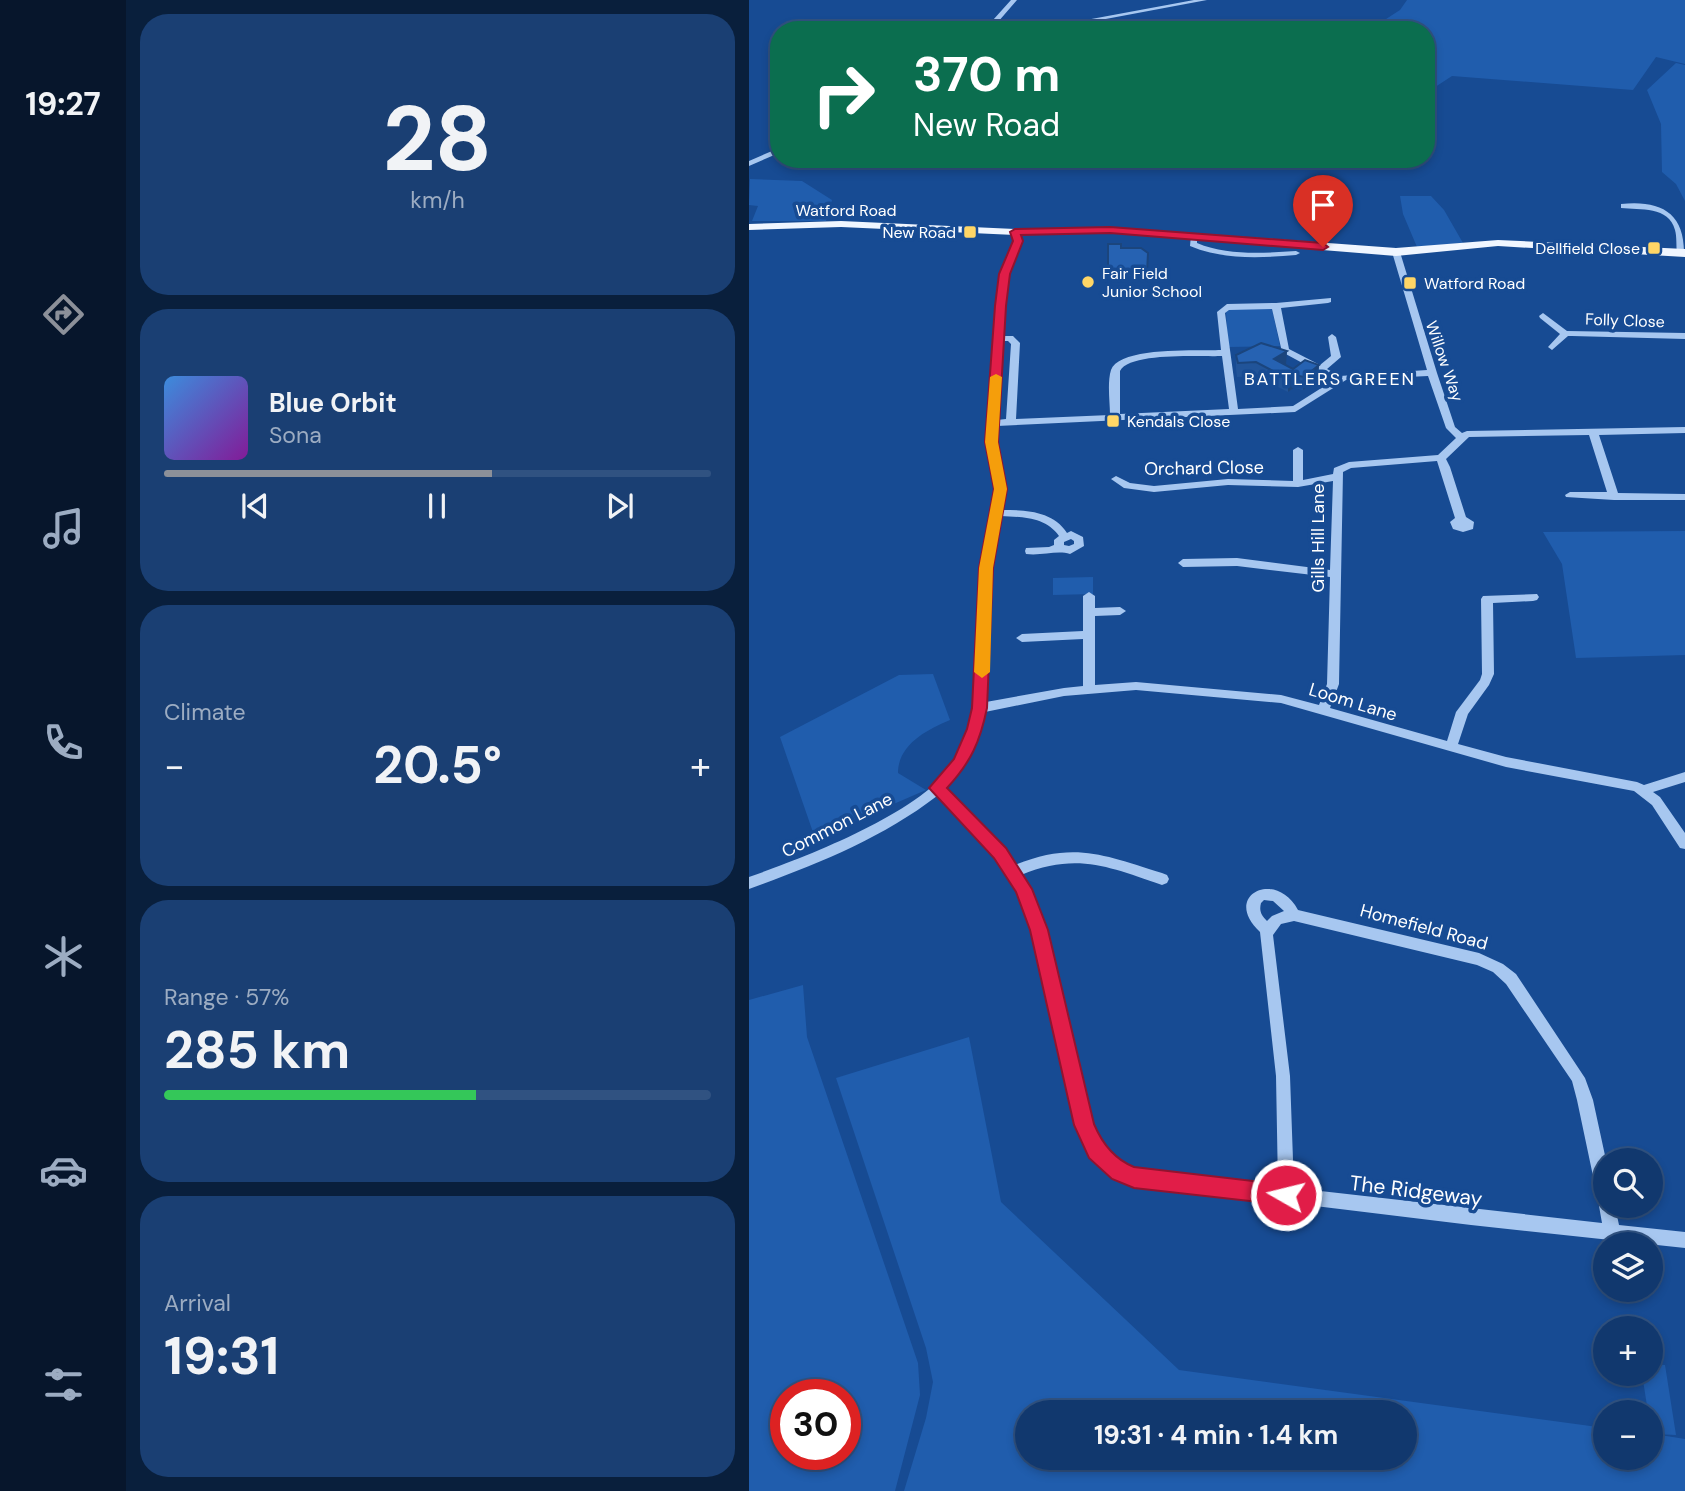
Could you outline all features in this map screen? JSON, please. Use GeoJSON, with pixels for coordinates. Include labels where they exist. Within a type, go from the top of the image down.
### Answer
{"type":"FeatureCollection","features":[{"type":"Feature","properties":{"kind":"main road","name":"Watford Road"},"geometry":{"type":"LineString","coordinates":[[749,228],[853,224],[1015,232],[1110,230],[1396,252],[1498,243],[1683,253]]}},
{"type":"Feature","properties":{"kind":"street"},"geometry":{"type":"LineString","coordinates":[[995,21],[1014,0]]}},
{"type":"Feature","properties":{"kind":"street"},"geometry":{"type":"LineString","coordinates":[[1086,21],[1204,0]]}},
{"type":"Feature","properties":{"kind":"street"},"geometry":{"type":"LineString","coordinates":[[749,163],[770,153]]}},
{"type":"Feature","properties":{"kind":"street"},"geometry":{"type":"LineString","coordinates":[[1625,206],[1654,208],[1670,214],[1680,233],[1683,253]]}},
{"type":"Feature","properties":{"kind":"street"},"geometry":{"type":"LineString","coordinates":[[937,788],[961,763],[975,729],[980,708],[986,568],[1001,481],[992,451],[992,423],[1002,291],[1018,241],[1015,232]]}},
{"type":"Feature","properties":{"kind":"street","name":"Watford Road"},"geometry":{"type":"LineString","coordinates":[[1194,237],[1193,244],[1199,248],[1236,253],[1296,253]]}},
{"type":"Feature","properties":{"kind":"street","name":"Willow Way"},"geometry":{"type":"LineString","coordinates":[[1396,252],[1451,428],[1461,437]]}},
{"type":"Feature","properties":{"kind":"street"},"geometry":{"type":"LineString","coordinates":[[1234,412],[1222,310],[1227,307],[1276,306],[1328,300]]}},
{"type":"Feature","properties":{"kind":"street"},"geometry":{"type":"LineString","coordinates":[[1276,306],[1286,350],[1339,379]]}},
{"type":"Feature","properties":{"kind":"street","name":"Folly Close"},"geometry":{"type":"LineString","coordinates":[[1543,316],[1565,334]]}},
{"type":"Feature","properties":{"kind":"street","name":"Folly Close"},"geometry":{"type":"LineString","coordinates":[[1552,347],[1565,334],[1582,332],[1685,336]]}},
{"type":"Feature","properties":{"kind":"street"},"geometry":{"type":"LineString","coordinates":[[1322,368],[1336,357],[1332,337]]}},
{"type":"Feature","properties":{"kind":"street"},"geometry":{"type":"LineString","coordinates":[[999,339],[1010,338],[1016,343],[1011,422]]}},
{"type":"Feature","properties":{"kind":"street"},"geometry":{"type":"LineString","coordinates":[[1115,417],[1115,371],[1125,360],[1138,356],[1226,353]]}},
{"type":"Feature","properties":{"kind":"street"},"geometry":{"type":"LineString","coordinates":[[992,423],[1294,409],[1339,379],[1432,373]]}},
{"type":"Feature","properties":{"kind":"street"},"geometry":{"type":"LineString","coordinates":[[1461,519],[1440,458],[1451,452],[1461,437],[1478,433],[1685,430]]}},
{"type":"Feature","properties":{"kind":"street"},"geometry":{"type":"LineString","coordinates":[[1593,431],[1614,497]]}},
{"type":"Feature","properties":{"kind":"street"},"geometry":{"type":"LineString","coordinates":[[1298,484],[1299,450]]}},
{"type":"Feature","properties":{"kind":"street","name":"Gills Hill Lane"},"geometry":{"type":"LineString","coordinates":[[1323,711],[1333,684],[1338,470],[1349,466],[1440,458]]}},
{"type":"Feature","properties":{"kind":"street","name":"Orchard Close"},"geometry":{"type":"LineString","coordinates":[[1116,479],[1128,486],[1154,489],[1228,482],[1298,484],[1336,477]]}},
{"type":"Feature","properties":{"kind":"street"},"geometry":{"type":"LineString","coordinates":[[1570,495],[1685,497]]}},
{"type":"Feature","properties":{"kind":"street"},"geometry":{"type":"LineString","coordinates":[[997,513],[1024,514],[1052,521],[1059,526],[1064,536]]}},
{"type":"Feature","properties":{"kind":"street"},"geometry":{"type":"LineString","coordinates":[[1030,551],[1051,551],[1059,547],[1073,549],[1080,543],[1077,537],[1064,536],[1059,540],[1059,547]]}},
{"type":"Feature","properties":{"kind":"street"},"geometry":{"type":"LineString","coordinates":[[1183,564],[1237,562],[1335,574]]}},
{"type":"Feature","properties":{"kind":"street"},"geometry":{"type":"LineString","coordinates":[[1089,596],[1089,688]]}},
{"type":"Feature","properties":{"kind":"street"},"geometry":{"type":"LineString","coordinates":[[1451,748],[1462,712],[1485,682],[1487,674],[1487,598],[1534,597]]}},
{"type":"Feature","properties":{"kind":"street"},"geometry":{"type":"LineString","coordinates":[[1090,612],[1120,611]]}},
{"type":"Feature","properties":{"kind":"street"},"geometry":{"type":"LineString","coordinates":[[1022,638],[1089,635]]}},
{"type":"Feature","properties":{"kind":"street","name":"Loom Lane"},"geometry":{"type":"LineString","coordinates":[[980,708],[1089,688],[1136,686],[1281,699],[1451,748],[1644,790]]}},
{"type":"Feature","properties":{"kind":"street"},"geometry":{"type":"LineString","coordinates":[[1685,777],[1644,790],[1664,810],[1685,844]]}},
{"type":"Feature","properties":{"kind":"street","name":"The Ridgeway"},"geometry":{"type":"LineString","coordinates":[[937,788],[1000,853],[1013,872],[1039,930],[1084,1125],[1096,1151],[1119,1172],[1134,1177],[1443,1216],[1602,1232]]}},
{"type":"Feature","properties":{"kind":"street","name":"Common Lane"},"geometry":{"type":"LineString","coordinates":[[749,883],[815,860],[895,816],[937,788]]}},
{"type":"Feature","properties":{"kind":"street"},"geometry":{"type":"LineString","coordinates":[[1013,872],[1045,858],[1076,855],[1162,879]]}},
{"type":"Feature","properties":{"kind":"street","name":"Homefield Road"},"geometry":{"type":"LineString","coordinates":[[1286,1195],[1283,1076],[1266,941],[1267,930],[1255,919],[1254,902],[1262,894],[1282,898],[1288,902],[1294,915],[1479,959],[1504,973],[1578,1077],[1595,1148]]}},
{"type":"Feature","properties":{"kind":"street"},"geometry":{"type":"LineString","coordinates":[[1267,930],[1276,920],[1294,915]]}},
{"type":"Feature","properties":{"kind":"street","name":"The Ridgeway"},"geometry":{"type":"LineString","coordinates":[[1663,1238],[1685,1240]]}},
{"type":"Feature","properties":{"kind":"shaded area"},"geometry":{"type":"Polygon","coordinates":[[[1407,0],[1685,0],[1685,64],[1656,57],[1633,90],[1452,76],[1435,87],[1435,21],[1383,21],[1400,10],[1407,0]]]}},
{"type":"Feature","properties":{"kind":"shaded area"},"geometry":{"type":"Polygon","coordinates":[[[1676,63],[1685,65],[1685,201],[1676,184],[1662,172],[1661,124],[1647,90],[1676,63]]]}},
{"type":"Feature","properties":{"kind":"shaded area"},"geometry":{"type":"Polygon","coordinates":[[[750,179],[802,181],[832,200],[826,221],[752,221],[758,206],[749,205],[750,179]]]}},
{"type":"Feature","properties":{"kind":"shaded area"},"geometry":{"type":"Polygon","coordinates":[[[1400,196],[1431,196],[1444,210],[1463,243],[1417,247],[1403,214],[1400,196]]]}},
{"type":"Feature","properties":{"kind":"shaded area"},"geometry":{"type":"Polygon","coordinates":[[[1230,309],[1272,309],[1280,346],[1228,347],[1226,312],[1230,309]]]}},
{"type":"Feature","properties":{"kind":"shaded area"},"geometry":{"type":"Polygon","coordinates":[[[1685,531],[1685,655],[1576,658],[1562,564],[1543,532],[1685,531]]]}},
{"type":"Feature","properties":{"kind":"shaded area"},"geometry":{"type":"Polygon","coordinates":[[[1093,577],[1093,594],[1053,595],[1053,578],[1093,577]]]}},
{"type":"Feature","properties":{"kind":"shaded area"},"geometry":{"type":"Polygon","coordinates":[[[933,674],[950,720],[923,734],[908,747],[899,763],[898,773],[926,790],[815,838],[780,737],[899,675],[933,674]]]}},
{"type":"Feature","properties":{"kind":"shaded area"},"geometry":{"type":"Polygon","coordinates":[[[803,985],[807,1037],[918,1363],[920,1395],[895,1491],[749,1491],[749,1000],[803,985]]]}},
{"type":"Feature","properties":{"kind":"shaded area"},"geometry":{"type":"Polygon","coordinates":[[[969,1037],[1001,1202],[1179,1370],[1399,1400],[1015,1400],[1015,1470],[1417,1470],[1417,1402],[1593,1426],[1593,1470],[1663,1470],[1663,1435],[1685,1439],[1685,1491],[904,1491],[926,1418],[933,1382],[926,1348],[836,1078],[969,1037]]]}},
{"type":"Feature","properties":{"kind":"shaded area"},"geometry":{"type":"Polygon","coordinates":[[[1663,1365],[1665,1365],[1676,1435],[1663,1434],[1663,1400],[1646,1400],[1644,1386],[1663,1386],[1663,1365]]]}},
{"type":"Feature","properties":{"kind":"building"},"geometry":{"type":"Polygon","coordinates":[[[1108,244],[1121,244],[1121,248],[1141,248],[1148,253],[1147,273],[1108,273],[1108,244]]]}},
{"type":"Feature","properties":{"kind":"building"},"geometry":{"type":"Polygon","coordinates":[[[1261,343],[1287,351],[1274,359],[1293,369],[1305,360],[1319,365],[1304,377],[1294,375],[1288,379],[1256,362],[1238,363],[1236,355],[1261,343]]]}},
{"type":"Feature","properties":{"kind":"slow traffic"},"geometry":{"type":"LineString","coordinates":[[982,672],[986,568],[1001,489],[991,442],[996,377]]}},
{"type":"Feature","properties":{"kind":"place","name":"New Road"},"geometry":{"type":"Point","coordinates":[970,232]}},
{"type":"Feature","properties":{"kind":"place","name":"Dellfield Close"},"geometry":{"type":"Point","coordinates":[1654,248]}},
{"type":"Feature","properties":{"kind":"place","name":"Fair Field Junior School"},"geometry":{"type":"Point","coordinates":[1088,282]}},
{"type":"Feature","properties":{"kind":"place","name":"Watford Road"},"geometry":{"type":"Point","coordinates":[1410,283]}},
{"type":"Feature","properties":{"kind":"place","name":"Kendals Close"},"geometry":{"type":"Point","coordinates":[1113,421]}},
{"type":"Feature","properties":{"kind":"district","name":"BATTLERS GREEN"},"geometry":{"type":"Point","coordinates":[1330,379]}},
{"type":"Feature","properties":{"kind":"route"},"geometry":{"type":"LineString","coordinates":[[1286,1195],[1134,1177],[1119,1172],[1096,1151],[1084,1125],[1039,930],[1023,889],[1000,853],[937,788],[961,763],[975,729],[980,708],[986,568],[1001,489],[991,442],[1000,306],[1005,274],[1018,241],[1015,232],[1110,230],[1323,247]]}}]}
